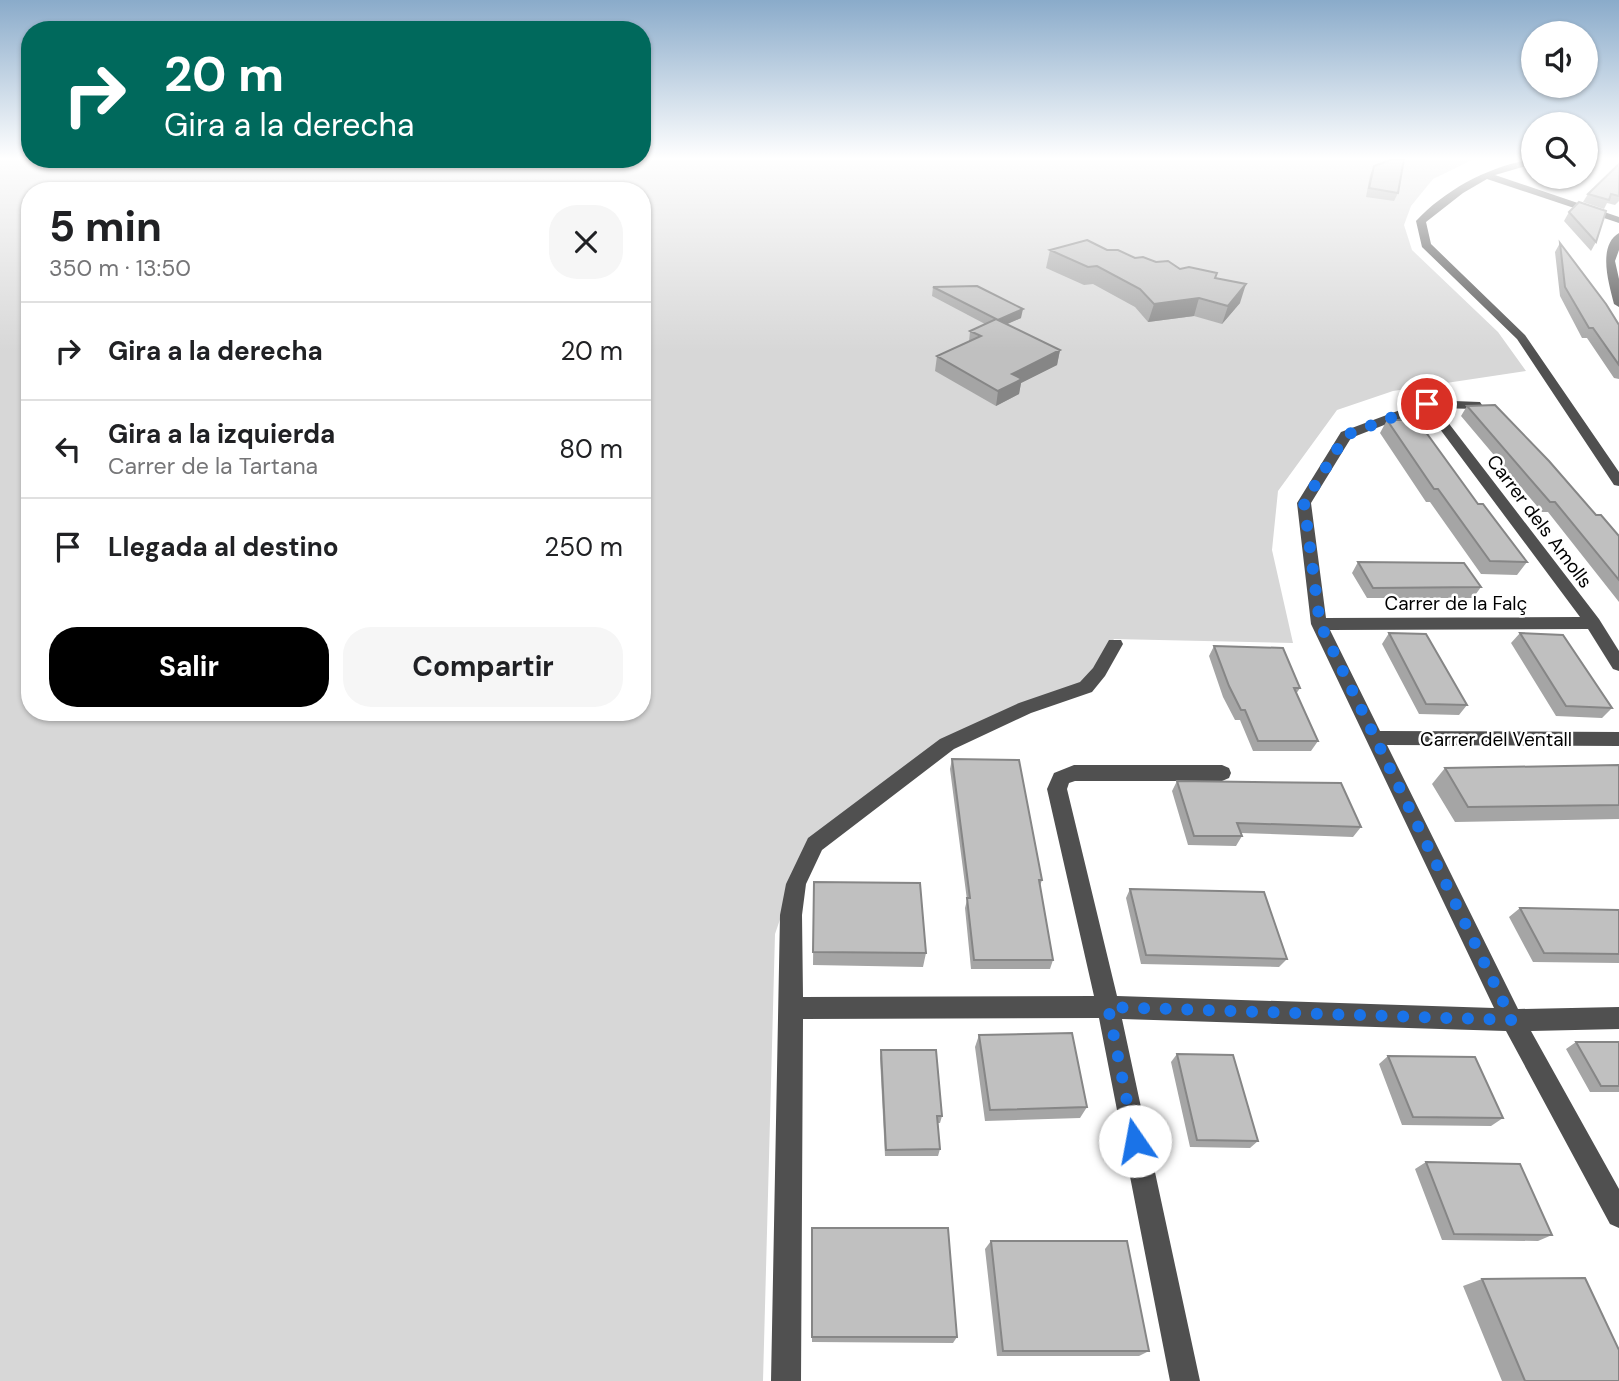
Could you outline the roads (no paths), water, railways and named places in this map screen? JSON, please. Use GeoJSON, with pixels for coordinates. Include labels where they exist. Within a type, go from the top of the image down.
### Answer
{"type":"FeatureCollection","features":[{"type":"Feature","properties":{"kind":"street"},"geometry":{"type":"LineString","coordinates":[[1422,223],[1426,245],[1521,337],[1619,482]]}},
{"type":"Feature","properties":{"kind":"street"},"geometry":{"type":"LineString","coordinates":[[1619,236],[1610,261],[1619,304]]}},
{"type":"Feature","properties":{"kind":"street"},"geometry":{"type":"LineString","coordinates":[[1476,405],[1427,404],[1346,435],[1304,503],[1320,624],[1512,1020],[1619,1215]]}},
{"type":"Feature","properties":{"kind":"street","name":"Carrer dels Amolls"},"geometry":{"type":"LineString","coordinates":[[1427,404],[1593,623],[1619,665]]}},
{"type":"Feature","properties":{"kind":"street","name":"Carrer de la Falç"},"geometry":{"type":"LineString","coordinates":[[1320,624],[1593,623]]}},
{"type":"Feature","properties":{"kind":"street"},"geometry":{"type":"LineString","coordinates":[[786,1381],[791,915],[796,884],[815,844],[947,744],[1025,708],[1086,687],[1099,672],[1115,644]]}},
{"type":"Feature","properties":{"kind":"street","name":"Carrer del Ventall"},"geometry":{"type":"LineString","coordinates":[[1374,738],[1619,739]]}},
{"type":"Feature","properties":{"kind":"street"},"geometry":{"type":"LineString","coordinates":[[1185,1381],[1108,1007],[1058,789],[1061,778],[1074,773],[1222,773]]}},
{"type":"Feature","properties":{"kind":"street"},"geometry":{"type":"LineString","coordinates":[[792,1008],[1108,1007],[1512,1020],[1619,1018]]}}]}
